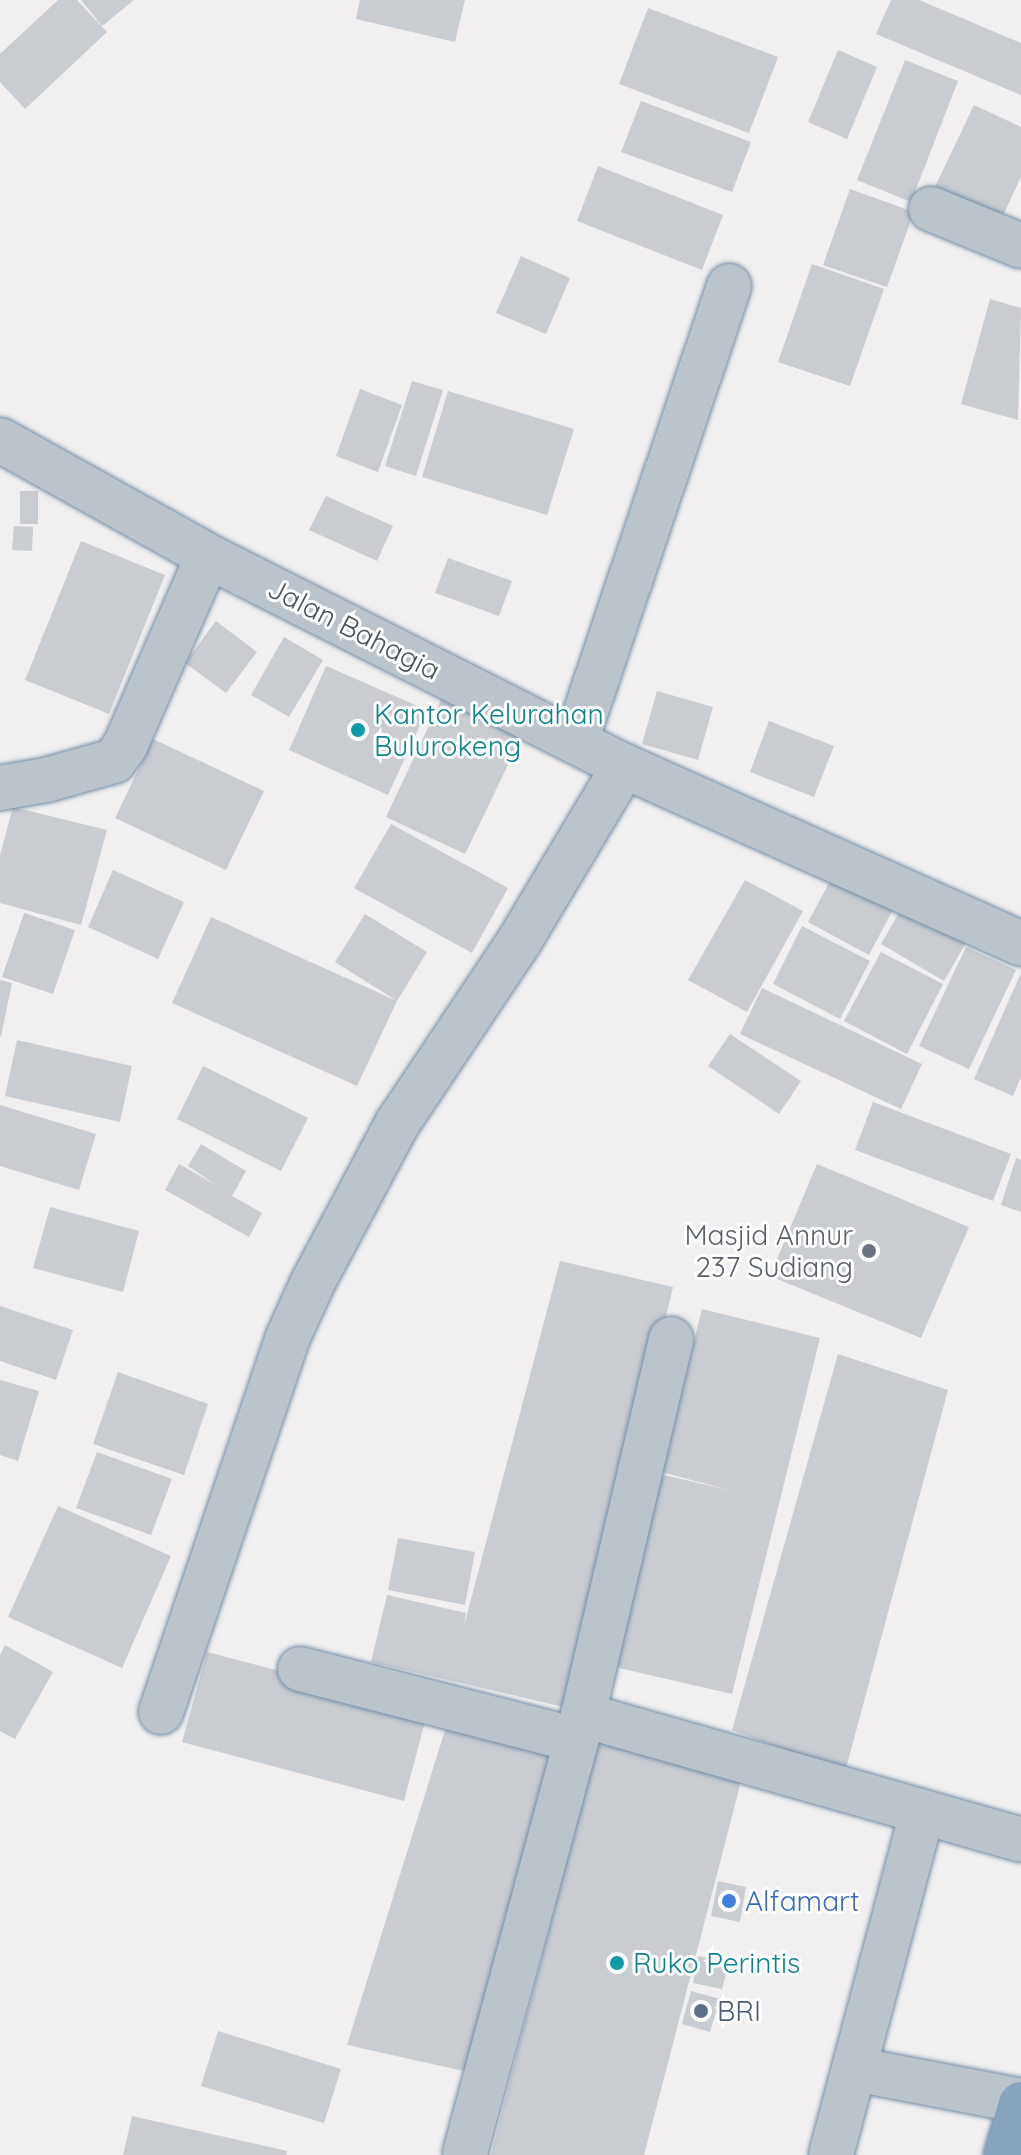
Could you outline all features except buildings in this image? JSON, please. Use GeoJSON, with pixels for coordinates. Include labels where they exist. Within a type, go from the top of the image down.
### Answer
{"type":"FeatureCollection","features":[{"type":"Feature","properties":{"kind":"highway"},"geometry":{"type":"LineString","coordinates":[[1006,2155],[1021,2102]]}},
{"type":"Feature","properties":{"kind":"street"},"geometry":{"type":"LineString","coordinates":[[931,209],[1021,246]]}},
{"type":"Feature","properties":{"kind":"street"},"geometry":{"type":"LineString","coordinates":[[576,741],[729,286]]}},
{"type":"Feature","properties":{"kind":"street","name":"Jalan Bahagia"},"geometry":{"type":"LineString","coordinates":[[0,440],[208,556],[624,766],[1021,944]]}},
{"type":"Feature","properties":{"kind":"street"},"geometry":{"type":"LineString","coordinates":[[0,788],[46,780],[114,761],[125,746],[208,556]]}},
{"type":"Feature","properties":{"kind":"street"},"geometry":{"type":"LineString","coordinates":[[161,1712],[288,1337],[313,1282],[397,1124],[520,940],[624,766]]}},
{"type":"Feature","properties":{"kind":"street"},"geometry":{"type":"LineString","coordinates":[[465,2153],[579,1727],[671,1339]]}},
{"type":"Feature","properties":{"kind":"street"},"geometry":{"type":"LineString","coordinates":[[300,1669],[579,1727],[922,1812],[1021,1840]]}},
{"type":"Feature","properties":{"kind":"street"},"geometry":{"type":"LineString","coordinates":[[831,2155],[922,1812]]}},
{"type":"Feature","properties":{"kind":"street"},"geometry":{"type":"LineString","coordinates":[[854,2069],[1021,2102]]}},
{"type":"Feature","properties":{"kind":"place","name":"Kantor Kelurahan Bulurokeng"},"geometry":{"type":"Point","coordinates":[358,730]}},
{"type":"Feature","properties":{"kind":"place","name":"Masjid Annur 237 Sudiang"},"geometry":{"type":"Point","coordinates":[869,1251]}},
{"type":"Feature","properties":{"kind":"place","name":"Alfamart"},"geometry":{"type":"Point","coordinates":[729,1901]}},
{"type":"Feature","properties":{"kind":"place","name":"Ruko Perintis"},"geometry":{"type":"Point","coordinates":[617,1963]}},
{"type":"Feature","properties":{"kind":"place","name":"BRI"},"geometry":{"type":"Point","coordinates":[701,2011]}}]}
